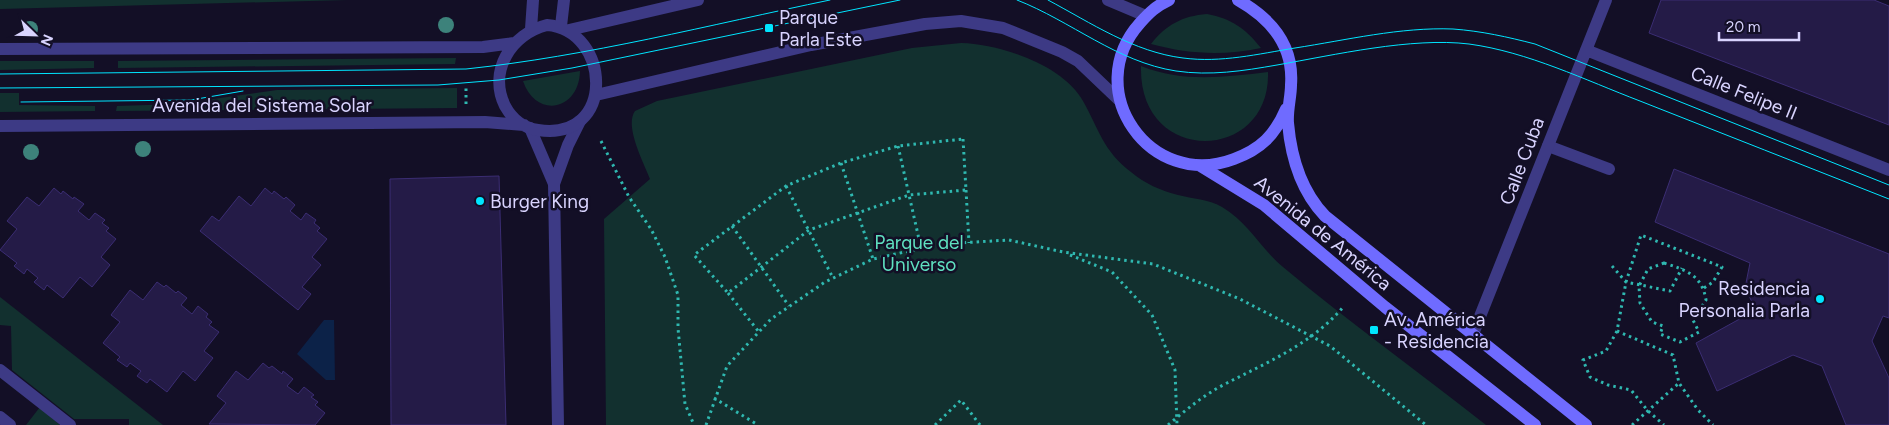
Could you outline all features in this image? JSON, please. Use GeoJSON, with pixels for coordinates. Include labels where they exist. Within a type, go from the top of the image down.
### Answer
{"type":"FeatureCollection","features":[{"type":"Feature","properties":{"kind":"main road","name":"Avenida de América"},"geometry":{"type":"LineString","coordinates":[[1169,0],[1156,3],[1134,29],[1122,54],[1118,79],[1120,101],[1130,126],[1147,146],[1164,157],[1183,164],[1202,167],[1224,163],[1264,144],[1280,125],[1289,102]]}},
{"type":"Feature","properties":{"kind":"main road","name":"Avenida de América"},"geometry":{"type":"LineString","coordinates":[[1238,0],[1258,12],[1275,29],[1286,50],[1292,84],[1288,121],[1296,166],[1305,190],[1314,204],[1325,216],[1586,425]]}},
{"type":"Feature","properties":{"kind":"main road","name":"Avenida de América"},"geometry":{"type":"LineString","coordinates":[[1202,167],[1264,205],[1385,307],[1536,425]]}},
{"type":"Feature","properties":{"kind":"street"},"geometry":{"type":"LineString","coordinates":[[531,29],[533,0]]}},
{"type":"Feature","properties":{"kind":"street"},"geometry":{"type":"LineString","coordinates":[[558,425],[554,184],[568,145],[596,95],[592,63],[580,40],[565,28],[564,0]]}},
{"type":"Feature","properties":{"kind":"street"},"geometry":{"type":"LineString","coordinates":[[554,184],[527,127],[508,112],[501,97],[498,80],[502,65],[514,43],[531,29],[547,25],[565,28],[698,0]]}},
{"type":"Feature","properties":{"kind":"street"},"geometry":{"type":"LineString","coordinates":[[1108,0],[1146,16]]}},
{"type":"Feature","properties":{"kind":"street","name":"Calle Cuba"},"geometry":{"type":"LineString","coordinates":[[1474,334],[1606,0]]}},
{"type":"Feature","properties":{"kind":"street"},"geometry":{"type":"LineString","coordinates":[[596,95],[811,45],[925,24],[962,21],[1004,28],[1062,52],[1078,61],[1120,101]]}},
{"type":"Feature","properties":{"kind":"street"},"geometry":{"type":"LineString","coordinates":[[0,49],[483,47],[514,43]]}},
{"type":"Feature","properties":{"kind":"street","name":"Calle Felipe II"},"geometry":{"type":"LineString","coordinates":[[1586,50],[1889,170]]}},
{"type":"Feature","properties":{"kind":"street"},"geometry":{"type":"LineString","coordinates":[[527,127],[547,131],[560,130],[580,121]]}},
{"type":"Feature","properties":{"kind":"street","name":"Avenida del Sistema Solar"},"geometry":{"type":"LineString","coordinates":[[0,126],[485,122],[527,127]]}},
{"type":"Feature","properties":{"kind":"street"},"geometry":{"type":"LineString","coordinates":[[1548,146],[1609,169]]}},
{"type":"Feature","properties":{"kind":"street"},"geometry":{"type":"LineString","coordinates":[[0,370],[70,425]]}},
{"type":"Feature","properties":{"kind":"street"},"geometry":{"type":"LineString","coordinates":[[0,417],[10,425]]}},
{"type":"Feature","properties":{"kind":"path"},"geometry":{"type":"LineString","coordinates":[[466,87],[466,109]]}},
{"type":"Feature","properties":{"kind":"path"},"geometry":{"type":"LineString","coordinates":[[759,332],[694,255],[786,186],[841,162],[898,146],[964,139],[969,242]]}},
{"type":"Feature","properties":{"kind":"path"},"geometry":{"type":"LineString","coordinates":[[601,141],[630,197],[654,236],[678,295],[678,328],[685,404],[694,425]]}},
{"type":"Feature","properties":{"kind":"path"},"geometry":{"type":"LineString","coordinates":[[898,146],[922,248]]}},
{"type":"Feature","properties":{"kind":"path"},"geometry":{"type":"LineString","coordinates":[[841,162],[873,258]]}},
{"type":"Feature","properties":{"kind":"path"},"geometry":{"type":"LineString","coordinates":[[786,186],[833,278]]}},
{"type":"Feature","properties":{"kind":"path"},"geometry":{"type":"LineString","coordinates":[[728,293],[809,230],[858,211],[909,195],[966,190]]}},
{"type":"Feature","properties":{"kind":"path"},"geometry":{"type":"LineString","coordinates":[[732,226],[789,306]]}},
{"type":"Feature","properties":{"kind":"path"},"geometry":{"type":"LineString","coordinates":[[1664,425],[1648,411],[1631,390],[1608,386],[1590,377],[1583,360],[1606,351],[1618,331],[1626,282],[1640,235],[1722,267],[1712,282],[1704,288]]}},
{"type":"Feature","properties":{"kind":"path"},"geometry":{"type":"LineString","coordinates":[[706,425],[714,398],[727,366],[770,319],[833,278],[873,258],[922,248],[969,242],[1009,240],[1064,252],[1153,264],[1240,299],[1330,346],[1426,425]]}},
{"type":"Feature","properties":{"kind":"path"},"geometry":{"type":"LineString","coordinates":[[1064,252],[1112,272],[1152,315],[1175,370],[1177,425]]}},
{"type":"Feature","properties":{"kind":"path"},"geometry":{"type":"LineString","coordinates":[[1664,263],[1682,268],[1690,272],[1704,288],[1706,300],[1693,320],[1699,332],[1680,342],[1660,334],[1663,326],[1652,322],[1640,303],[1639,286],[1648,270],[1664,263]]}},
{"type":"Feature","properties":{"kind":"path"},"geometry":{"type":"LineString","coordinates":[[1612,266],[1626,282],[1670,291],[1682,268]]}},
{"type":"Feature","properties":{"kind":"path"},"geometry":{"type":"LineString","coordinates":[[1168,425],[1196,401],[1271,362],[1313,337],[1344,306]]}},
{"type":"Feature","properties":{"kind":"path"},"geometry":{"type":"LineString","coordinates":[[1618,331],[1674,355],[1679,383],[1698,410],[1713,425]]}},
{"type":"Feature","properties":{"kind":"path"},"geometry":{"type":"LineString","coordinates":[[1632,425],[1679,383]]}},
{"type":"Feature","properties":{"kind":"path"},"geometry":{"type":"LineString","coordinates":[[714,398],[758,425]]}},
{"type":"Feature","properties":{"kind":"path"},"geometry":{"type":"LineString","coordinates":[[935,425],[961,400],[980,425]]}},
{"type":"Feature","properties":{"kind":"green space"},"geometry":{"type":"Polygon","coordinates":[[[0,0],[347,0],[0,9],[0,0]]]}},
{"type":"Feature","properties":{"kind":"green space"},"geometry":{"type":"Polygon","coordinates":[[[1207,14],[1237,25],[1261,48],[1247,51],[1206,53],[1178,50],[1151,44],[1169,27],[1182,19],[1207,14]]]}},
{"type":"Feature","properties":{"kind":"green space","name":"Parque del Universo"},"geometry":{"type":"Polygon","coordinates":[[[961,43],[994,47],[1011,52],[1046,67],[1061,77],[1074,88],[1083,101],[1108,148],[1131,172],[1141,180],[1159,189],[1211,202],[1231,213],[1283,267],[1486,425],[606,425],[604,219],[650,179],[633,135],[632,118],[635,111],[657,101],[912,48],[961,43]]]}},
{"type":"Feature","properties":{"kind":"green space"},"geometry":{"type":"Polygon","coordinates":[[[456,58],[455,64],[118,68],[118,61],[456,58]]]}},
{"type":"Feature","properties":{"kind":"green space"},"geometry":{"type":"Polygon","coordinates":[[[0,61],[94,61],[94,68],[0,70],[0,61]]]}},
{"type":"Feature","properties":{"kind":"green space"},"geometry":{"type":"Polygon","coordinates":[[[1141,66],[1188,77],[1220,77],[1268,72],[1263,102],[1249,124],[1228,137],[1204,141],[1181,136],[1160,122],[1146,99],[1141,66]]]}},
{"type":"Feature","properties":{"kind":"green space"},"geometry":{"type":"Polygon","coordinates":[[[580,71],[578,84],[573,95],[565,102],[556,105],[546,105],[537,101],[529,93],[523,81],[580,71]]]}},
{"type":"Feature","properties":{"kind":"green space"},"geometry":{"type":"Polygon","coordinates":[[[457,88],[457,108],[116,111],[117,106],[178,104],[277,90],[457,88]]]}},
{"type":"Feature","properties":{"kind":"green space"},"geometry":{"type":"Polygon","coordinates":[[[0,93],[19,93],[19,105],[95,106],[95,111],[0,112],[0,93]]]}},
{"type":"Feature","properties":{"kind":"green space"},"geometry":{"type":"Polygon","coordinates":[[[0,297],[163,425],[129,425],[129,419],[74,419],[12,370],[11,326],[0,325],[0,297]]]}},
{"type":"Feature","properties":{"kind":"green space"},"geometry":{"type":"Polygon","coordinates":[[[40,407],[60,425],[26,425],[40,407]]]}},
{"type":"Feature","properties":{"kind":"water"},"geometry":{"type":"Polygon","coordinates":[[[324,320],[334,320],[335,380],[326,380],[297,354],[324,320]]]}},
{"type":"Feature","properties":{"kind":"building"},"geometry":{"type":"Polygon","coordinates":[[[1661,0],[1874,0],[1889,6],[1889,125],[1649,33],[1661,0]]]}},
{"type":"Feature","properties":{"kind":"building","name":"Residencia Personalia Parla"},"geometry":{"type":"Polygon","coordinates":[[[1674,169],[1889,254],[1889,318],[1883,316],[1872,341],[1889,378],[1889,425],[1846,425],[1822,366],[1793,355],[1717,391],[1696,343],[1756,310],[1745,288],[1750,263],[1655,222],[1674,169]]]}},
{"type":"Feature","properties":{"kind":"building"},"geometry":{"type":"Polygon","coordinates":[[[499,176],[506,425],[391,425],[390,179],[499,176]]]}},
{"type":"Feature","properties":{"kind":"building"},"geometry":{"type":"Polygon","coordinates":[[[54,188],[61,194],[63,191],[73,199],[74,197],[84,204],[78,211],[89,220],[95,213],[105,220],[102,223],[109,228],[106,231],[116,239],[101,257],[110,265],[92,287],[80,277],[63,298],[47,285],[44,290],[34,282],[38,278],[27,269],[24,274],[14,266],[17,263],[0,250],[17,229],[7,221],[27,197],[39,206],[54,188]]]}},
{"type":"Feature","properties":{"kind":"building"},"geometry":{"type":"Polygon","coordinates":[[[265,188],[272,194],[274,191],[284,199],[286,197],[295,205],[290,211],[301,220],[306,213],[316,220],[314,223],[320,228],[317,231],[327,239],[312,257],[321,265],[302,287],[311,294],[298,310],[200,231],[212,216],[219,221],[239,196],[251,206],[265,188]]]}},
{"type":"Feature","properties":{"kind":"building"},"geometry":{"type":"Polygon","coordinates":[[[157,282],[164,287],[166,285],[176,293],[178,291],[187,298],[181,305],[192,314],[198,306],[208,314],[206,317],[212,322],[209,325],[219,332],[204,351],[213,358],[195,381],[183,371],[167,392],[150,379],[147,383],[137,376],[141,371],[130,363],[127,367],[117,360],[120,357],[103,343],[120,322],[111,315],[130,290],[143,300],[157,282]]]}},
{"type":"Feature","properties":{"kind":"building"},"geometry":{"type":"Polygon","coordinates":[[[263,363],[269,368],[272,366],[282,374],[283,371],[293,379],[287,386],[298,394],[304,387],[314,395],[311,397],[318,402],[315,405],[325,413],[315,425],[209,424],[226,403],[217,396],[236,371],[248,380],[263,363]]]}},
{"type":"Feature","properties":{"kind":"tram line"},"geometry":{"type":"LineString","coordinates":[[0,74],[466,69],[603,48],[830,0]]}},
{"type":"Feature","properties":{"kind":"tram line"},"geometry":{"type":"LineString","coordinates":[[0,88],[438,85],[499,80],[572,68],[900,0]]}},
{"type":"Feature","properties":{"kind":"tram line"},"geometry":{"type":"LineString","coordinates":[[1017,0],[1134,59],[1176,71],[1214,73],[1239,71],[1373,48],[1423,43],[1447,42],[1469,44],[1513,53],[1556,68],[1889,199]]}},
{"type":"Feature","properties":{"kind":"tram line"},"geometry":{"type":"LineString","coordinates":[[1048,0],[1130,43],[1147,50],[1183,58],[1239,57],[1413,30],[1453,29],[1505,37],[1535,44],[1889,185]]}},
{"type":"Feature","properties":{"kind":"tram line"},"geometry":{"type":"LineString","coordinates":[[21,102],[191,100],[243,91]]}},
{"type":"Feature","properties":{"kind":"place","name":"Parque Parla Este"},"geometry":{"type":"Point","coordinates":[769,28]}},
{"type":"Feature","properties":{"kind":"place","name":"Burger King"},"geometry":{"type":"Point","coordinates":[480,201]}},
{"type":"Feature","properties":{"kind":"place","name":"Residencia Personalia Parla"},"geometry":{"type":"Point","coordinates":[1820,299]}},
{"type":"Feature","properties":{"kind":"place","name":"Av. América - Residencia"},"geometry":{"type":"Point","coordinates":[1374,330]}}]}
